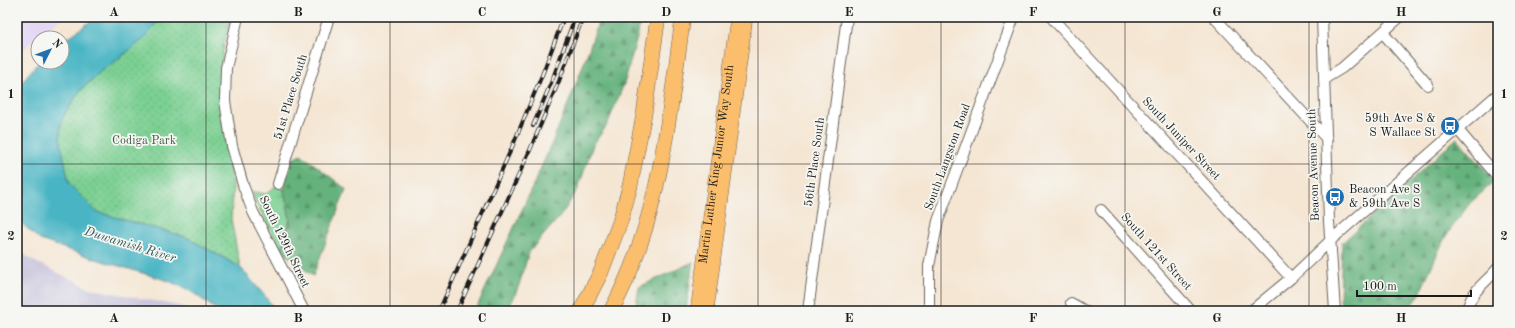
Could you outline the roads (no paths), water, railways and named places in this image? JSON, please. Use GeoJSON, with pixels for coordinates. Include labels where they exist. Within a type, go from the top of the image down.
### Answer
{"type":"FeatureCollection","features":[{"type":"Feature","properties":{"kind":"highway"},"geometry":{"type":"LineString","coordinates":[[581,311],[601,272],[620,222],[630,186],[644,114],[658,17]]}},
{"type":"Feature","properties":{"kind":"highway"},"geometry":{"type":"LineString","coordinates":[[611,311],[633,262],[652,204],[667,132],[683,17]]}},
{"type":"Feature","properties":{"kind":"main road","name":"Martin Luther King Junior Way South"},"geometry":{"type":"LineString","coordinates":[[696,311],[736,17]]}},
{"type":"Feature","properties":{"kind":"main road","name":"Martin Luther King Junior Way South"},"geometry":{"type":"LineString","coordinates":[[707,311],[746,17]]}},
{"type":"Feature","properties":{"kind":"street","name":"South 129th Street"},"geometry":{"type":"LineString","coordinates":[[238,17],[226,68],[225,101],[232,146],[243,185],[253,212],[304,311]]}},
{"type":"Feature","properties":{"kind":"street","name":"51st Place South"},"geometry":{"type":"LineString","coordinates":[[278,184],[329,17]]}},
{"type":"Feature","properties":{"kind":"street","name":"56th Place South"},"geometry":{"type":"LineString","coordinates":[[808,311],[847,17]]}},
{"type":"Feature","properties":{"kind":"street","name":"South Langston Road"},"geometry":{"type":"LineString","coordinates":[[929,311],[929,266],[938,221],[1014,17]]}},
{"type":"Feature","properties":{"kind":"street","name":"South Juniper Street"},"geometry":{"type":"LineString","coordinates":[[1051,17],[1291,278]]}},
{"type":"Feature","properties":{"kind":"street"},"geometry":{"type":"LineString","coordinates":[[1214,17],[1327,139]]}},
{"type":"Feature","properties":{"kind":"street","name":"Beacon Avenue South"},"geometry":{"type":"LineString","coordinates":[[1322,17],[1335,311]]}},
{"type":"Feature","properties":{"kind":"street"},"geometry":{"type":"LineString","coordinates":[[1324,79],[1342,68],[1400,17]]}},
{"type":"Feature","properties":{"kind":"street"},"geometry":{"type":"LineString","coordinates":[[1383,33],[1428,85]]}},
{"type":"Feature","properties":{"kind":"street"},"geometry":{"type":"LineString","coordinates":[[1251,311],[1291,278],[1331,240],[1498,94]]}},
{"type":"Feature","properties":{"kind":"street"},"geometry":{"type":"LineString","coordinates":[[1458,130],[1498,176]]}},
{"type":"Feature","properties":{"kind":"street","name":"South 121st Street"},"geometry":{"type":"LineString","coordinates":[[1100,210],[1191,311]]}},
{"type":"Feature","properties":{"kind":"street"},"geometry":{"type":"LineString","coordinates":[[1467,310],[1470,299],[1477,288],[1498,268]]}},
{"type":"Feature","properties":{"kind":"street"},"geometry":{"type":"LineString","coordinates":[[1071,303],[1085,311]]}},
{"type":"Feature","properties":{"kind":"water","name":"Duwamish River"},"geometry":{"type":"Polygon","coordinates":[[[94,17],[161,17],[145,38],[101,71],[80,91],[64,115],[61,123],[60,138],[69,184],[97,212],[186,237],[240,267],[276,311],[218,311],[192,292],[169,281],[40,240],[18,220],[17,89],[32,70],[70,70],[70,36],[91,21],[94,17]]]}},
{"type":"Feature","properties":{"kind":"railway"},"geometry":{"type":"LineString","coordinates":[[439,311],[513,145],[564,17]]}},
{"type":"Feature","properties":{"kind":"railway"},"geometry":{"type":"LineString","coordinates":[[533,126],[553,78],[575,17]]}},
{"type":"Feature","properties":{"kind":"railway"},"geometry":{"type":"LineString","coordinates":[[457,311],[530,150],[559,81],[583,17]]}},
{"type":"Feature","properties":{"kind":"place","name":"59th Ave S & S Wallace St"},"geometry":{"type":"Point","coordinates":[1450,126]}},
{"type":"Feature","properties":{"kind":"place","name":"Beacon Ave S & 59th Ave S"},"geometry":{"type":"Point","coordinates":[1335,197]}},
{"type":"Feature","properties":{"kind":"park label","name":"Codiga Park"},"geometry":{"type":"Point","coordinates":[144,141]}}]}
